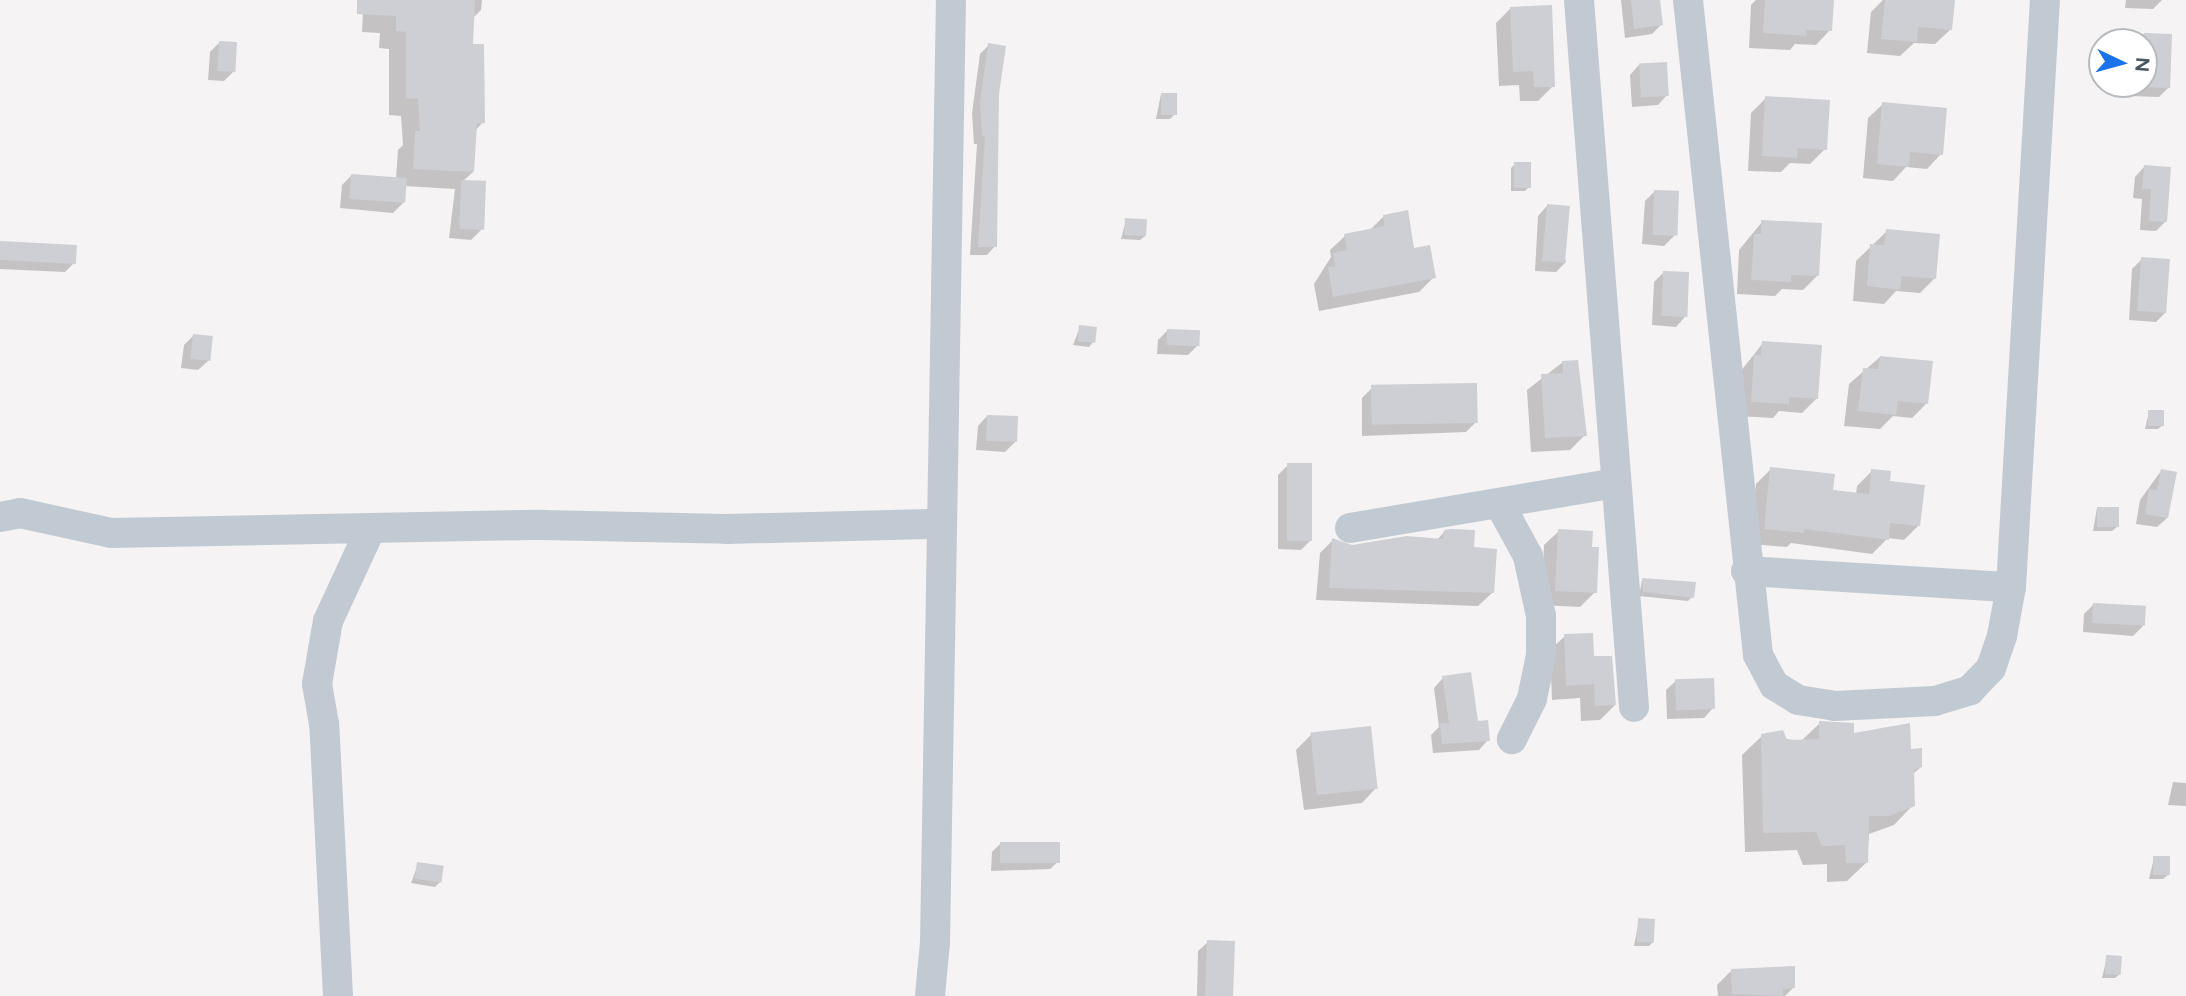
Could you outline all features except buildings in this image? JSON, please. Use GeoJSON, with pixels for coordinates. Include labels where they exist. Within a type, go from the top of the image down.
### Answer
{"type":"FeatureCollection","features":[{"type":"Feature","properties":{"kind":"street"},"geometry":{"type":"LineString","coordinates":[[930,996],[934,942],[939,524],[951,0]]}},
{"type":"Feature","properties":{"kind":"street"},"geometry":{"type":"LineString","coordinates":[[1579,0],[1633,708]]}},
{"type":"Feature","properties":{"kind":"street"},"geometry":{"type":"LineString","coordinates":[[1688,0],[1746,571],[1758,655],[1774,685],[1798,700],[1835,706],[1936,701],[1970,690],[1991,668],[2011,587],[2045,0]]}},
{"type":"Feature","properties":{"kind":"street"},"geometry":{"type":"LineString","coordinates":[[1350,528],[1616,483]]}},
{"type":"Feature","properties":{"kind":"street"},"geometry":{"type":"LineString","coordinates":[[1499,503],[1528,556],[1541,616],[1541,655],[1532,699],[1512,739]]}},
{"type":"Feature","properties":{"kind":"street"},"geometry":{"type":"LineString","coordinates":[[0,517],[20,513],[111,533],[542,525],[727,529],[939,524]]}},
{"type":"Feature","properties":{"kind":"street"},"geometry":{"type":"LineString","coordinates":[[338,996],[324,724],[317,684],[328,621],[371,528]]}},
{"type":"Feature","properties":{"kind":"street"},"geometry":{"type":"LineString","coordinates":[[1746,571],[2011,587]]}}]}
